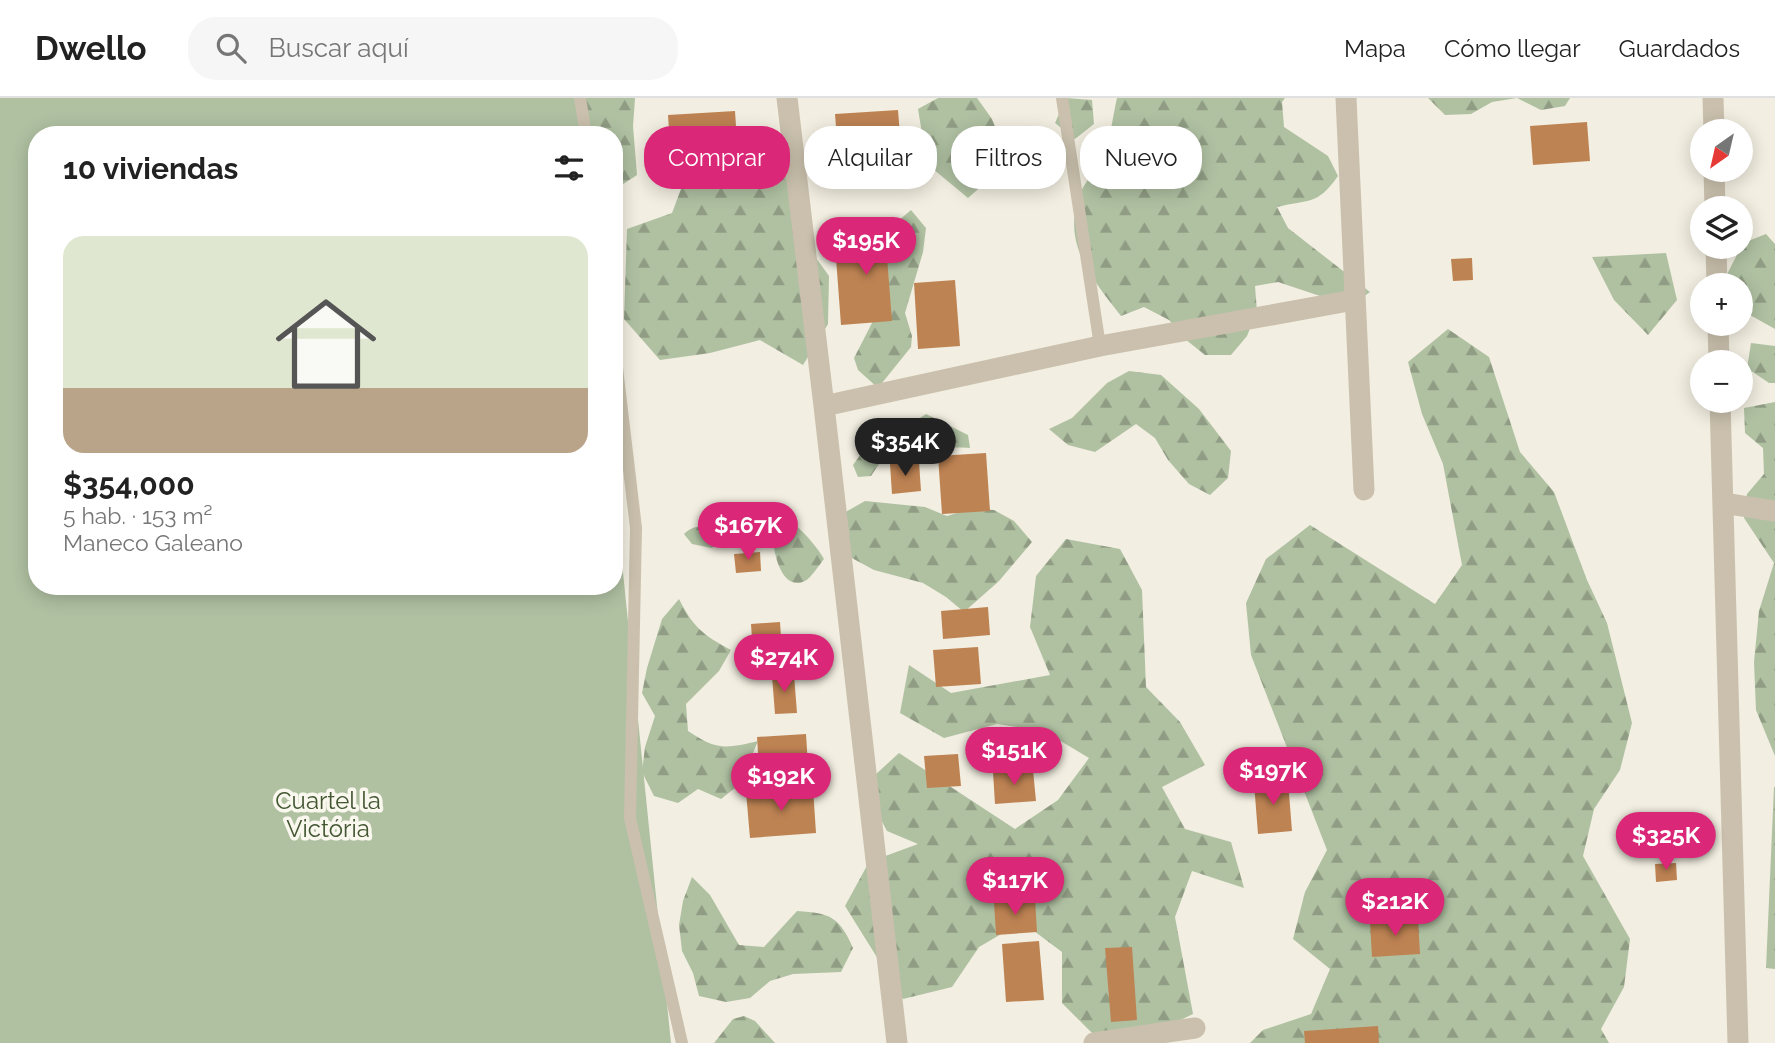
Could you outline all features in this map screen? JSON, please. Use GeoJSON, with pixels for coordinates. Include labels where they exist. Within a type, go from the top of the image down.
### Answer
{"type":"FeatureCollection","features":[{"type":"Feature","properties":{"kind":"street"},"geometry":{"type":"LineString","coordinates":[[787,98],[897,1043]]}},
{"type":"Feature","properties":{"kind":"street"},"geometry":{"type":"LineString","coordinates":[[1346,98],[1364,490]]}},
{"type":"Feature","properties":{"kind":"street"},"geometry":{"type":"LineString","coordinates":[[1713,98],[1714,119]]}},
{"type":"Feature","properties":{"kind":"street"},"geometry":{"type":"LineString","coordinates":[[824,406],[1100,346],[1354,300]]}},
{"type":"Feature","properties":{"kind":"street"},"geometry":{"type":"LineString","coordinates":[[1720,413],[1738,1043]]}},
{"type":"Feature","properties":{"kind":"street"},"geometry":{"type":"LineString","coordinates":[[1723,503],[1775,511]]}},
{"type":"Feature","properties":{"kind":"street"},"geometry":{"type":"LineString","coordinates":[[1094,1043],[1195,1028]]}},
{"type":"Feature","properties":{"kind":"lane"},"geometry":{"type":"LineString","coordinates":[[580,98],[585,126]]}},
{"type":"Feature","properties":{"kind":"lane"},"geometry":{"type":"LineString","coordinates":[[1062,98],[1100,346]]}},
{"type":"Feature","properties":{"kind":"lane"},"geometry":{"type":"LineString","coordinates":[[623,419],[636,528],[630,818],[682,1043]]}},
{"type":"Feature","properties":{"kind":"green space","name":"Cuartel la Victória"},"geometry":{"type":"Polygon","coordinates":[[[0,98],[575,98],[578,126],[28,126],[28,595],[623,595],[623,572],[671,1043],[0,1043],[0,98]]]}},
{"type":"Feature","properties":{"kind":"green space"},"geometry":{"type":"Polygon","coordinates":[[[575,98],[635,98],[633,126],[637,175],[623,184],[623,126],[575,126],[575,98]]]}},
{"type":"Feature","properties":{"kind":"green space"},"geometry":{"type":"Polygon","coordinates":[[[938,98],[977,98],[992,119],[995,126],[951,126],[951,184],[937,172],[937,126],[921,126],[918,109],[938,98]]]}},
{"type":"Feature","properties":{"kind":"green space"},"geometry":{"type":"Polygon","coordinates":[[[1066,98],[1092,100],[1094,124],[1080,126],[1080,135],[1075,139],[1066,132],[1066,126],[1055,123],[1066,98]]]}},
{"type":"Feature","properties":{"kind":"green space"},"geometry":{"type":"Polygon","coordinates":[[[1117,98],[1285,98],[1282,102],[1284,127],[1328,156],[1338,176],[1318,197],[1277,207],[1288,228],[1370,292],[1350,306],[1278,282],[1255,286],[1257,311],[1247,336],[1231,355],[1205,355],[1185,339],[1169,320],[1144,307],[1121,316],[1092,276],[1078,247],[1074,216],[1082,189],[1202,189],[1202,126],[1111,126],[1117,98]]]}},
{"type":"Feature","properties":{"kind":"green space"},"geometry":{"type":"Polygon","coordinates":[[[1428,98],[1517,98],[1492,102],[1471,114],[1445,115],[1428,98]]]}},
{"type":"Feature","properties":{"kind":"green space"},"geometry":{"type":"Polygon","coordinates":[[[1517,98],[1570,98],[1565,106],[1541,110],[1517,98]]]}},
{"type":"Feature","properties":{"kind":"green space"},"geometry":{"type":"Polygon","coordinates":[[[790,163],[804,184],[804,189],[807,189],[801,237],[829,276],[828,324],[803,365],[760,340],[710,353],[660,360],[624,319],[627,229],[672,213],[681,189],[790,189],[790,163]]]}},
{"type":"Feature","properties":{"kind":"green space"},"geometry":{"type":"Polygon","coordinates":[[[957,189],[978,189],[968,198],[957,189]]]}},
{"type":"Feature","properties":{"kind":"green space"},"geometry":{"type":"Polygon","coordinates":[[[911,210],[926,228],[923,252],[905,313],[912,336],[911,347],[878,388],[858,370],[854,358],[872,323],[870,298],[882,277],[891,227],[911,210]]]}},
{"type":"Feature","properties":{"kind":"green space"},"geometry":{"type":"Polygon","coordinates":[[[1766,234],[1775,244],[1775,329],[1753,317],[1753,273],[1728,273],[1735,259],[1753,259],[1753,239],[1766,234]]]}},
{"type":"Feature","properties":{"kind":"green space"},"geometry":{"type":"Polygon","coordinates":[[[1666,253],[1677,300],[1648,335],[1614,300],[1592,257],[1666,253]]]}},
{"type":"Feature","properties":{"kind":"green space"},"geometry":{"type":"Polygon","coordinates":[[[1448,329],[1489,357],[1520,452],[1554,492],[1587,580],[1607,623],[1632,723],[1620,770],[1594,809],[1583,856],[1630,939],[1624,987],[1601,1029],[1609,1043],[1250,1043],[1263,1030],[1311,1014],[1330,969],[1293,939],[1305,892],[1327,850],[1251,655],[1246,603],[1266,559],[1310,525],[1435,604],[1462,565],[1443,464],[1422,414],[1408,362],[1448,329]]]}},
{"type":"Feature","properties":{"kind":"green space"},"geometry":{"type":"Polygon","coordinates":[[[1751,343],[1775,346],[1775,383],[1769,383],[1753,372],[1753,350],[1750,350],[1751,343]]]}},
{"type":"Feature","properties":{"kind":"green space"},"geometry":{"type":"Polygon","coordinates":[[[1129,371],[1161,375],[1199,409],[1231,451],[1228,478],[1210,495],[1189,484],[1168,460],[1155,438],[1136,424],[1095,452],[1068,445],[1049,429],[1072,418],[1107,383],[1129,371]]]}},
{"type":"Feature","properties":{"kind":"green space"},"geometry":{"type":"Polygon","coordinates":[[[1775,402],[1775,756],[1756,710],[1754,662],[1759,611],[1774,563],[1744,518],[1747,494],[1764,474],[1763,448],[1745,433],[1744,413],[1753,413],[1753,406],[1775,402]]]}},
{"type":"Feature","properties":{"kind":"green space"},"geometry":{"type":"Polygon","coordinates":[[[926,414],[968,435],[970,448],[945,448],[923,458],[897,452],[885,455],[871,476],[858,477],[853,465],[868,444],[877,436],[901,430],[926,414]]]}},
{"type":"Feature","properties":{"kind":"green space"},"geometry":{"type":"Polygon","coordinates":[[[865,501],[925,507],[947,516],[970,509],[994,510],[1014,521],[1032,542],[999,581],[964,612],[923,583],[874,570],[850,557],[842,514],[865,501]]]}},
{"type":"Feature","properties":{"kind":"green space"},"geometry":{"type":"Polygon","coordinates":[[[735,514],[783,516],[810,540],[824,559],[808,579],[797,583],[784,576],[777,560],[773,536],[766,533],[743,542],[733,534],[726,536],[712,548],[692,544],[684,534],[694,527],[719,528],[724,526],[724,520],[735,514]]]}},
{"type":"Feature","properties":{"kind":"green space"},"geometry":{"type":"Polygon","coordinates":[[[1066,539],[1120,549],[1142,590],[1146,687],[1180,722],[1205,765],[1162,787],[1185,829],[1231,842],[1244,888],[1192,871],[1175,917],[1193,1014],[1151,1034],[1100,1041],[1062,1003],[1062,952],[1022,922],[979,947],[952,987],[903,999],[845,906],[869,862],[918,844],[887,831],[863,786],[899,753],[1015,829],[1058,800],[1089,758],[1044,731],[997,724],[944,738],[900,713],[909,665],[951,693],[1050,675],[1030,627],[1036,576],[1066,539]]]}},
{"type":"Feature","properties":{"kind":"green space"},"geometry":{"type":"Polygon","coordinates":[[[679,599],[689,617],[700,629],[731,650],[719,671],[686,704],[688,731],[706,742],[721,746],[758,741],[740,784],[721,799],[698,789],[678,803],[654,796],[642,772],[645,747],[655,716],[642,693],[647,668],[662,619],[679,599]]]}},
{"type":"Feature","properties":{"kind":"green space"},"geometry":{"type":"Polygon","coordinates":[[[1775,787],[1775,969],[1766,968],[1775,787]]]}},
{"type":"Feature","properties":{"kind":"green space"},"geometry":{"type":"Polygon","coordinates":[[[692,877],[710,895],[739,945],[764,947],[797,911],[826,915],[843,929],[853,948],[841,972],[793,974],[770,981],[750,998],[726,1002],[699,996],[693,973],[682,951],[679,925],[683,901],[692,877]]]}},
{"type":"Feature","properties":{"kind":"green space"},"geometry":{"type":"Polygon","coordinates":[[[744,1016],[755,1021],[775,1043],[714,1043],[733,1019],[744,1016]]]}},
{"type":"Feature","properties":{"kind":"building"},"geometry":{"type":"Polygon","coordinates":[[[898,110],[899,126],[836,126],[835,114],[898,110]]]}},
{"type":"Feature","properties":{"kind":"building"},"geometry":{"type":"Polygon","coordinates":[[[735,111],[736,126],[669,126],[668,115],[735,111]]]}},
{"type":"Feature","properties":{"kind":"building"},"geometry":{"type":"Polygon","coordinates":[[[1587,122],[1590,161],[1533,165],[1530,126],[1587,122]]]}},
{"type":"Feature","properties":{"kind":"building"},"geometry":{"type":"Polygon","coordinates":[[[884,218],[892,321],[841,325],[836,258],[859,256],[856,219],[884,218]]]}},
{"type":"Feature","properties":{"kind":"building"},"geometry":{"type":"Polygon","coordinates":[[[1472,258],[1473,280],[1453,281],[1451,259],[1472,258]]]}},
{"type":"Feature","properties":{"kind":"building"},"geometry":{"type":"Polygon","coordinates":[[[955,280],[960,346],[918,349],[914,283],[955,280]]]}},
{"type":"Feature","properties":{"kind":"building"},"geometry":{"type":"Polygon","coordinates":[[[986,453],[990,511],[942,514],[938,456],[986,453]]]}},
{"type":"Feature","properties":{"kind":"building"},"geometry":{"type":"Polygon","coordinates":[[[919,462],[921,491],[892,494],[890,464],[919,462]]]}},
{"type":"Feature","properties":{"kind":"building"},"geometry":{"type":"Polygon","coordinates":[[[760,552],[761,571],[736,573],[734,554],[760,552]]]}},
{"type":"Feature","properties":{"kind":"building"},"geometry":{"type":"Polygon","coordinates":[[[988,607],[990,635],[943,639],[941,611],[988,607]]]}},
{"type":"Feature","properties":{"kind":"building"},"geometry":{"type":"Polygon","coordinates":[[[780,622],[783,666],[754,668],[751,624],[780,622]]]}},
{"type":"Feature","properties":{"kind":"building"},"geometry":{"type":"Polygon","coordinates":[[[978,647],[981,684],[936,687],[933,650],[978,647]]]}},
{"type":"Feature","properties":{"kind":"building"},"geometry":{"type":"Polygon","coordinates":[[[794,675],[797,713],[775,714],[772,676],[794,675]]]}},
{"type":"Feature","properties":{"kind":"building"},"geometry":{"type":"Polygon","coordinates":[[[806,734],[808,765],[759,768],[757,737],[806,734]]]}},
{"type":"Feature","properties":{"kind":"building"},"geometry":{"type":"Polygon","coordinates":[[[958,754],[961,786],[927,788],[924,756],[958,754]]]}},
{"type":"Feature","properties":{"kind":"building"},"geometry":{"type":"Polygon","coordinates":[[[1033,770],[1036,801],[995,804],[993,772],[1033,770]]]}},
{"type":"Feature","properties":{"kind":"building"},"geometry":{"type":"Polygon","coordinates":[[[1288,781],[1292,831],[1258,834],[1254,783],[1288,781]]]}},
{"type":"Feature","properties":{"kind":"building"},"geometry":{"type":"Polygon","coordinates":[[[813,788],[816,833],[750,838],[746,792],[813,788]]]}},
{"type":"Feature","properties":{"kind":"building"},"geometry":{"type":"Polygon","coordinates":[[[1676,863],[1677,880],[1656,882],[1655,864],[1676,863]]]}},
{"type":"Feature","properties":{"kind":"building"},"geometry":{"type":"Polygon","coordinates":[[[1035,899],[1037,932],[996,935],[994,902],[1035,899]]]}},
{"type":"Feature","properties":{"kind":"building"},"geometry":{"type":"Polygon","coordinates":[[[1418,919],[1420,954],[1372,957],[1370,922],[1418,919]]]}},
{"type":"Feature","properties":{"kind":"building"},"geometry":{"type":"Polygon","coordinates":[[[1039,941],[1044,1000],[1006,1002],[1002,944],[1039,941]]]}},
{"type":"Feature","properties":{"kind":"building"},"geometry":{"type":"Polygon","coordinates":[[[1132,947],[1137,1020],[1111,1022],[1105,948],[1132,947]]]}},
{"type":"Feature","properties":{"kind":"building"},"geometry":{"type":"Polygon","coordinates":[[[1378,1026],[1379,1043],[1305,1043],[1304,1031],[1378,1026]]]}}]}
